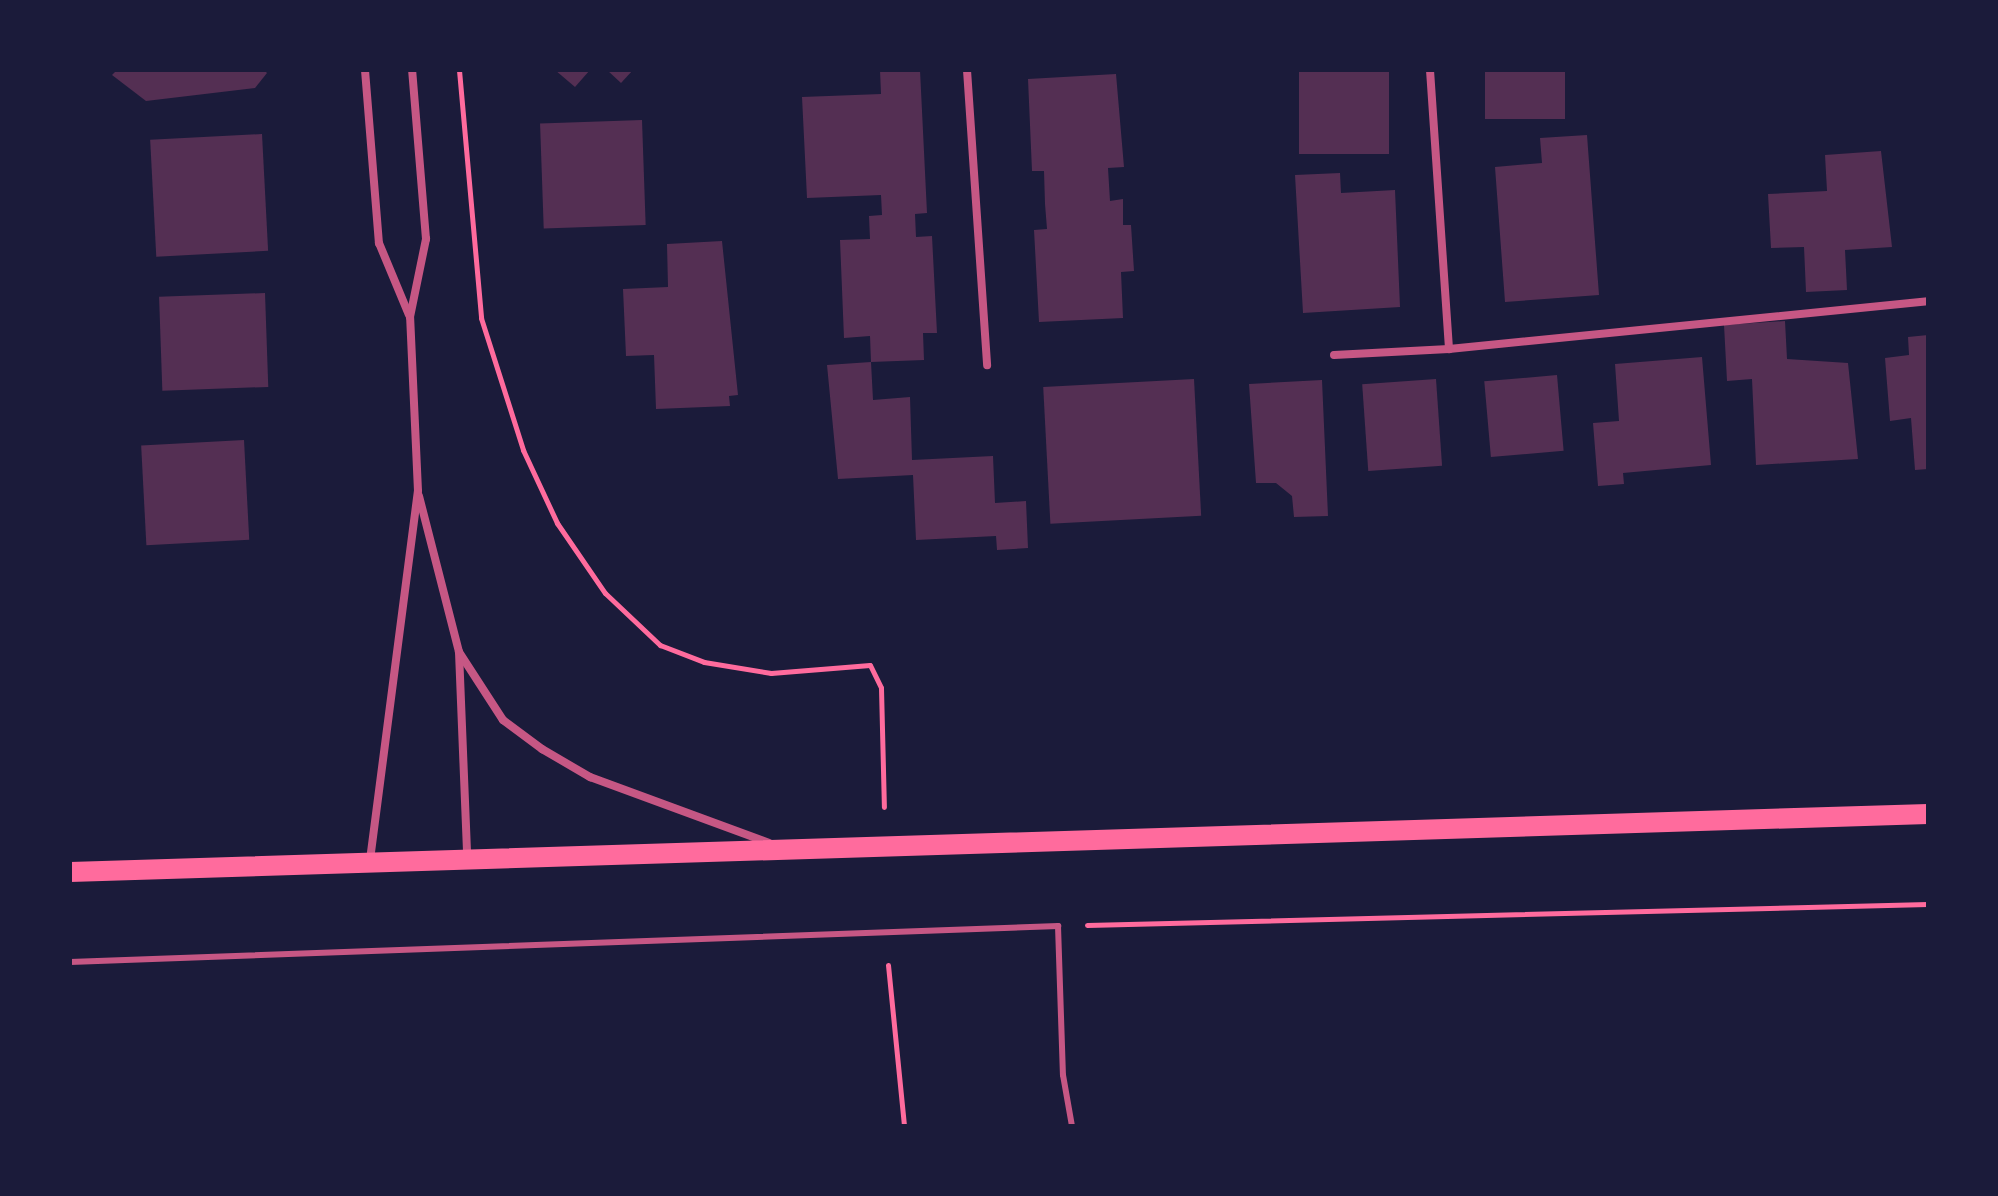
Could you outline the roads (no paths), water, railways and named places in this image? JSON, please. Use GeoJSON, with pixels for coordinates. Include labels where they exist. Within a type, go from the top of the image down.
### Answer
{"type":"FeatureCollection","features":[{"type":"Feature","properties":{"kind":"main road"},"geometry":{"type":"LineString","coordinates":[[70,872],[467,854],[781,848],[1928,814]]}},
{"type":"Feature","properties":{"kind":"street"},"geometry":{"type":"LineString","coordinates":[[365,70],[379,243],[410,317]]}},
{"type":"Feature","properties":{"kind":"street"},"geometry":{"type":"LineString","coordinates":[[370,860],[418,491],[410,317],[426,239],[412,70]]}},
{"type":"Feature","properties":{"kind":"street"},"geometry":{"type":"LineString","coordinates":[[967,70],[987,365]]}},
{"type":"Feature","properties":{"kind":"street"},"geometry":{"type":"LineString","coordinates":[[1430,70],[1449,349]]}},
{"type":"Feature","properties":{"kind":"street"},"geometry":{"type":"LineString","coordinates":[[1334,355],[1449,349],[1928,301]]}},
{"type":"Feature","properties":{"kind":"street"},"geometry":{"type":"LineString","coordinates":[[418,491],[459,652],[467,854]]}},
{"type":"Feature","properties":{"kind":"street"},"geometry":{"type":"LineString","coordinates":[[459,652],[503,720],[542,749],[590,777],[781,848]]}},
{"type":"Feature","properties":{"kind":"lane"},"geometry":{"type":"LineString","coordinates":[[70,962],[1058,926],[1063,1075],[1072,1126]]}}]}
